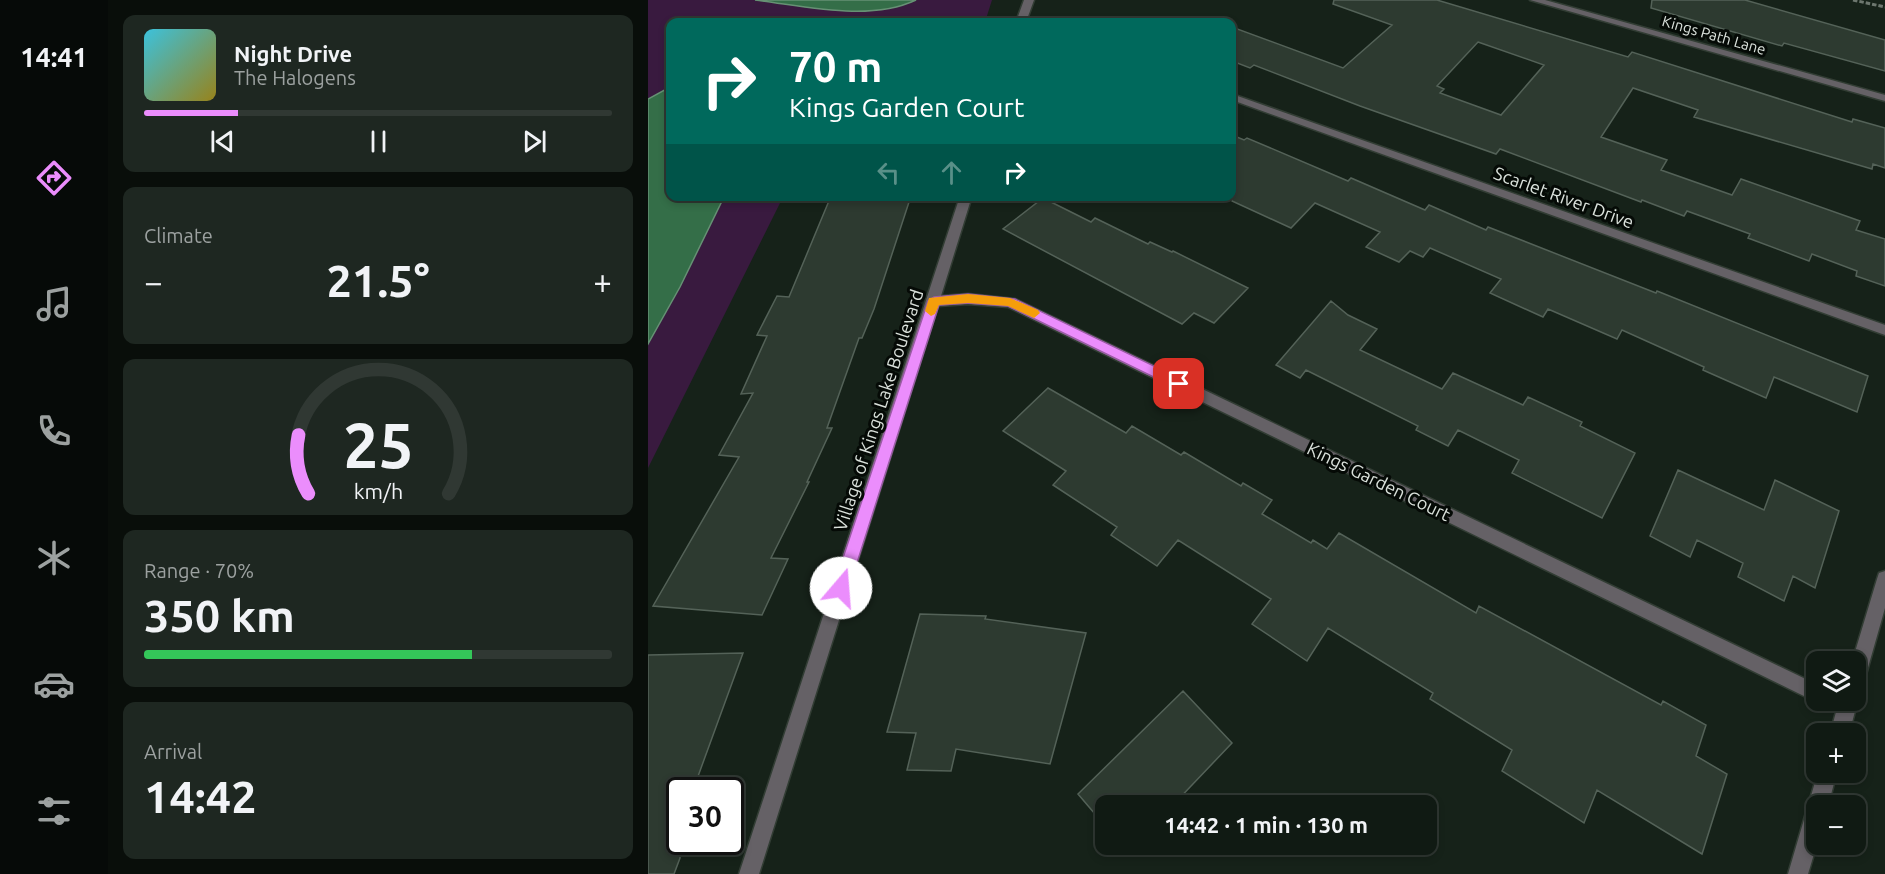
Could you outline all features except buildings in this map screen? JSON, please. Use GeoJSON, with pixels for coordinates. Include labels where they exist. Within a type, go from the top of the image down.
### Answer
{"type":"FeatureCollection","features":[{"type":"Feature","properties":{"kind":"street"},"geometry":{"type":"LineString","coordinates":[[1022,18],[1029,0]]}},
{"type":"Feature","properties":{"kind":"street","name":"Kings Path Lane"},"geometry":{"type":"LineString","coordinates":[[1535,0],[1885,98]]}},
{"type":"Feature","properties":{"kind":"street","name":"Scarlet River Drive"},"geometry":{"type":"LineString","coordinates":[[1236,98],[1885,330]]}},
{"type":"Feature","properties":{"kind":"street","name":"Village of Kings Lake Boulevard"},"geometry":{"type":"LineString","coordinates":[[749,874],[964,201]]}},
{"type":"Feature","properties":{"kind":"street","name":"Kings Garden Court"},"geometry":{"type":"LineString","coordinates":[[934,301],[968,299],[1010,302],[1806,688]]}},
{"type":"Feature","properties":{"kind":"street"},"geometry":{"type":"LineString","coordinates":[[1864,651],[1885,579]]}},
{"type":"Feature","properties":{"kind":"street"},"geometry":{"type":"LineString","coordinates":[[1798,874],[1806,846]]}},
{"type":"Feature","properties":{"kind":"path"},"geometry":{"type":"LineString","coordinates":[[1853,0],[1885,7]]}},
{"type":"Feature","properties":{"kind":"shaded area"},"geometry":{"type":"Polygon","coordinates":[[[648,0],[992,0],[986,18],[666,18],[666,201],[781,201],[648,468],[648,0]]]}},
{"type":"Feature","properties":{"kind":"shaded area"},"geometry":{"type":"Polygon","coordinates":[[[755,0],[916,0],[898,7],[858,11],[755,0]]]}},
{"type":"Feature","properties":{"kind":"shaded area"},"geometry":{"type":"Polygon","coordinates":[[[666,89],[666,201],[722,201],[680,287],[648,344],[648,99],[666,89]]]}},
{"type":"Feature","properties":{"kind":"slow traffic"},"geometry":{"type":"LineString","coordinates":[[931,311],[934,301],[968,299],[1010,302],[1034,313]]}},
{"type":"Feature","properties":{"kind":"route"},"geometry":{"type":"LineString","coordinates":[[841,588],[934,301],[968,299],[1010,302],[1179,384]]}}]}
